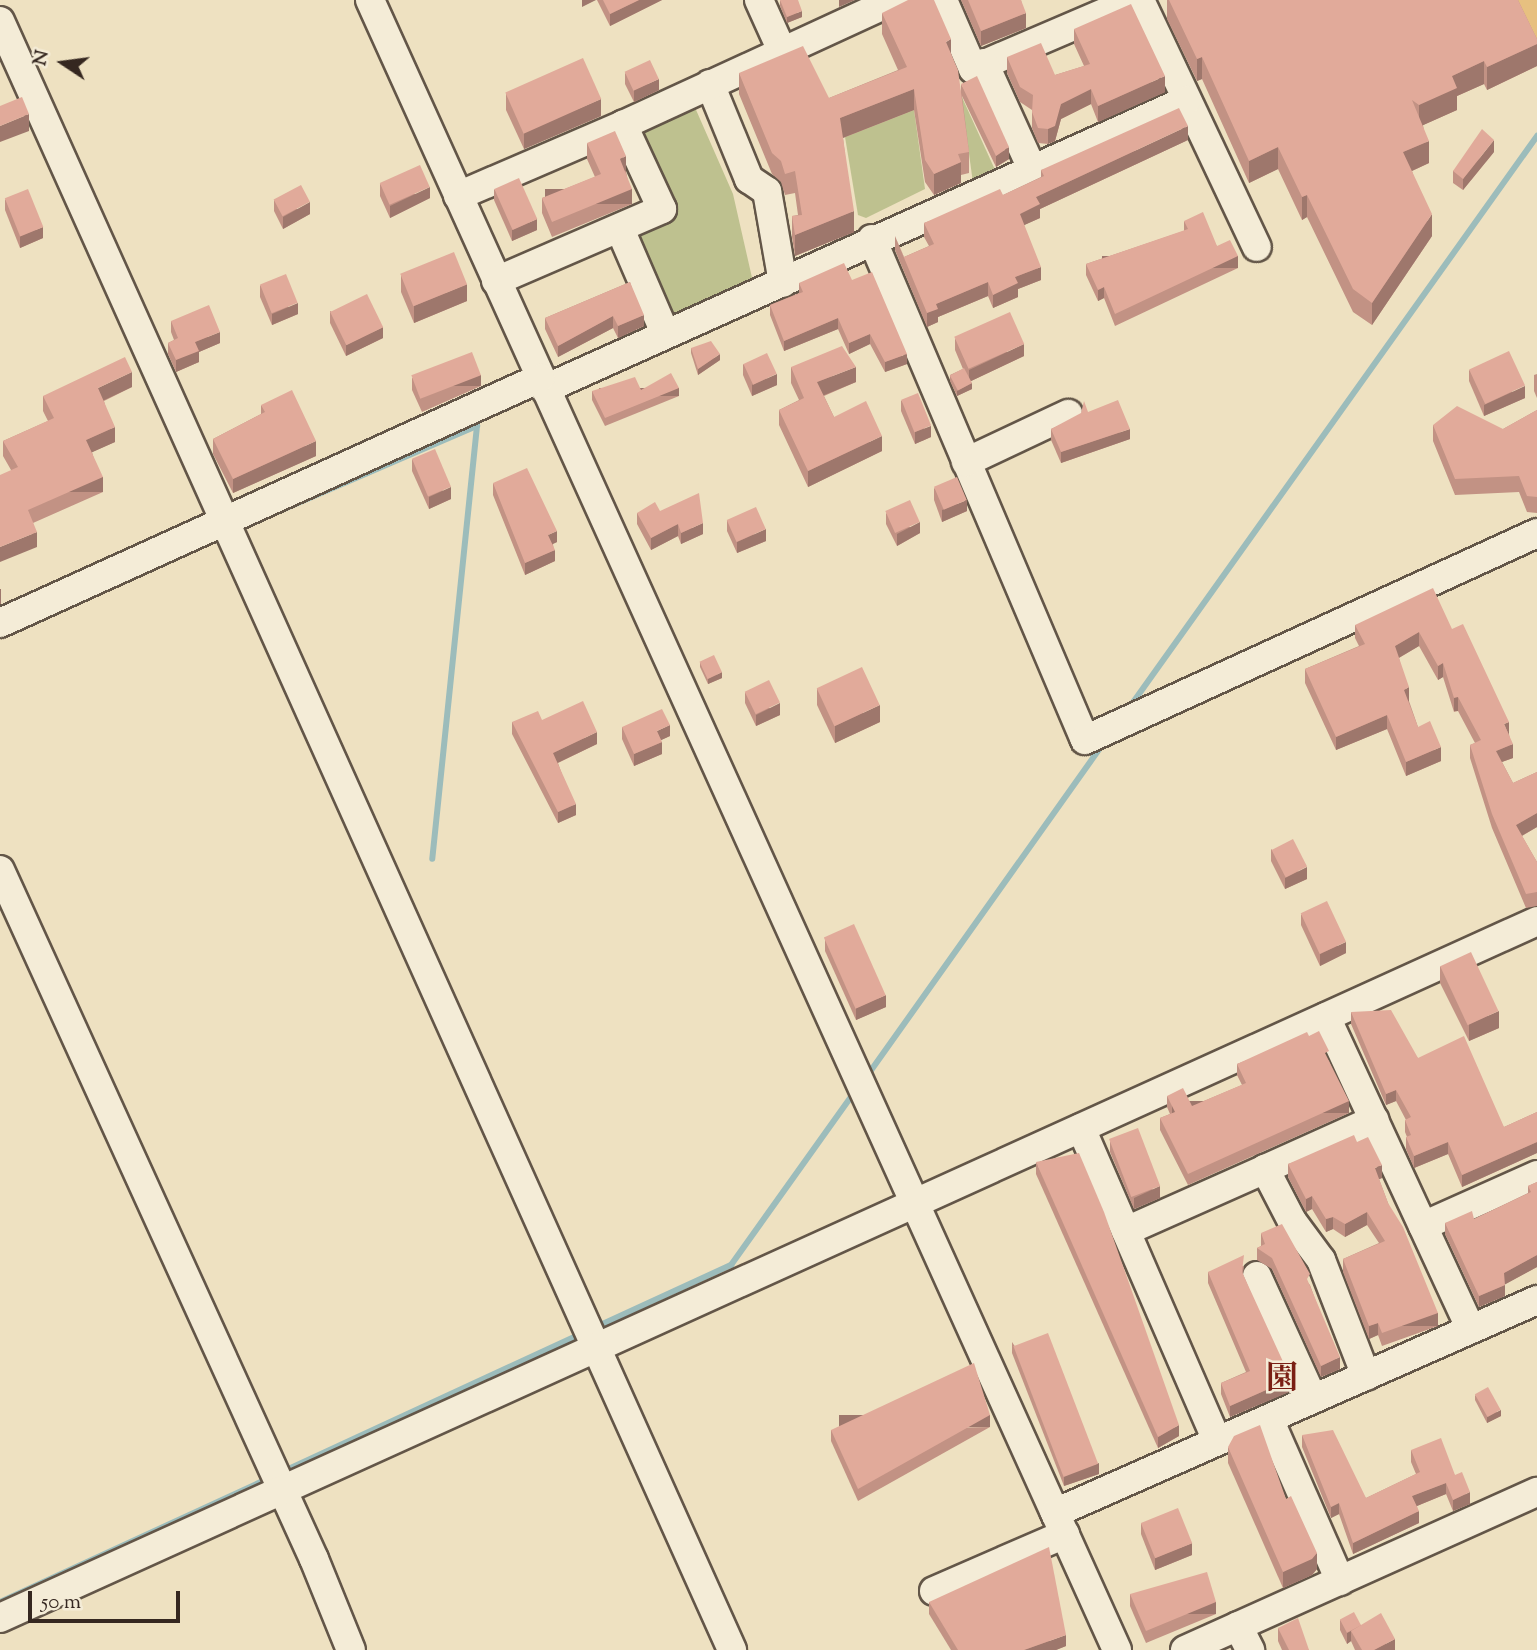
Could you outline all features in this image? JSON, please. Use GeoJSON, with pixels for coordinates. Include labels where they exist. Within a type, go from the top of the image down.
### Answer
{"type":"FeatureCollection","features":[{"type":"Feature","properties":{"kind":"main road"},"geometry":{"type":"LineString","coordinates":[[1526,0],[1537,23]]}},
{"type":"Feature","properties":{"kind":"street"},"geometry":{"type":"LineString","coordinates":[[370,0],[912,1204],[1117,1650]]}},
{"type":"Feature","properties":{"kind":"street"},"geometry":{"type":"LineString","coordinates":[[759,0],[782,51]]}},
{"type":"Feature","properties":{"kind":"street"},"geometry":{"type":"LineString","coordinates":[[458,195],[622,125],[895,0]]}},
{"type":"Feature","properties":{"kind":"street"},"geometry":{"type":"LineString","coordinates":[[943,0],[973,69],[1134,0]]}},
{"type":"Feature","properties":{"kind":"street"},"geometry":{"type":"LineString","coordinates":[[1140,0],[1257,247]]}},
{"type":"Feature","properties":{"kind":"street"},"geometry":{"type":"LineString","coordinates":[[0,21],[732,1650]]}},
{"type":"Feature","properties":{"kind":"street"},"geometry":{"type":"LineString","coordinates":[[984,63],[1032,169]]}},
{"type":"Feature","properties":{"kind":"street"},"geometry":{"type":"LineString","coordinates":[[710,84],[749,179],[767,191],[783,283]]}},
{"type":"Feature","properties":{"kind":"street"},"geometry":{"type":"LineString","coordinates":[[0,623],[542,384],[783,283],[872,239],[1187,100]]}},
{"type":"Feature","properties":{"kind":"street"},"geometry":{"type":"LineString","coordinates":[[496,281],[662,209],[622,125]]}},
{"type":"Feature","properties":{"kind":"street"},"geometry":{"type":"LineString","coordinates":[[620,229],[665,333]]}},
{"type":"Feature","properties":{"kind":"street"},"geometry":{"type":"LineString","coordinates":[[872,239],[1085,740],[1537,533]]}},
{"type":"Feature","properties":{"kind":"street"},"geometry":{"type":"LineString","coordinates":[[966,462],[1068,414]]}},
{"type":"Feature","properties":{"kind":"street"},"geometry":{"type":"LineString","coordinates":[[0,870],[283,1490],[351,1650]]}},
{"type":"Feature","properties":{"kind":"street"},"geometry":{"type":"LineString","coordinates":[[0,1618],[1537,921]]}},
{"type":"Feature","properties":{"kind":"street"},"geometry":{"type":"LineString","coordinates":[[1326,1017],[1471,1329]]}},
{"type":"Feature","properties":{"kind":"street"},"geometry":{"type":"LineString","coordinates":[[1126,1231],[1374,1120]]}},
{"type":"Feature","properties":{"kind":"street"},"geometry":{"type":"LineString","coordinates":[[1082,1128],[1217,1441]]}},
{"type":"Feature","properties":{"kind":"street"},"geometry":{"type":"LineString","coordinates":[[1265,1169],[1292,1221],[1321,1261],[1366,1376]]}},
{"type":"Feature","properties":{"kind":"street"},"geometry":{"type":"LineString","coordinates":[[1423,1226],[1537,1175]]}},
{"type":"Feature","properties":{"kind":"street"},"geometry":{"type":"LineString","coordinates":[[1257,1276],[1313,1399]]}},
{"type":"Feature","properties":{"kind":"street"},"geometry":{"type":"LineString","coordinates":[[934,1591],[1217,1441],[1537,1300]]}},
{"type":"Feature","properties":{"kind":"street"},"geometry":{"type":"LineString","coordinates":[[1269,1419],[1340,1581]]}},
{"type":"Feature","properties":{"kind":"street"},"geometry":{"type":"LineString","coordinates":[[1185,1650],[1244,1638],[1340,1581],[1537,1493]]}},
{"type":"Feature","properties":{"kind":"green space"},"geometry":{"type":"Polygon","coordinates":[[[961,95],[996,172],[973,183],[961,95]]]}},
{"type":"Feature","properties":{"kind":"green space"},"geometry":{"type":"Polygon","coordinates":[[[693,103],[733,194],[753,282],[674,318],[636,230],[669,214],[636,137],[642,125],[693,103]]]}},
{"type":"Feature","properties":{"kind":"green space"},"geometry":{"type":"Polygon","coordinates":[[[914,110],[925,189],[866,218],[858,215],[845,137],[914,110]]]}},
{"type":"Feature","properties":{"kind":"building"},"geometry":{"type":"Polygon","coordinates":[[[603,0],[639,0],[610,14],[603,0]]]}},
{"type":"Feature","properties":{"kind":"building"},"geometry":{"type":"Polygon","coordinates":[[[780,0],[798,0],[802,11],[787,17],[780,0]]]}},
{"type":"Feature","properties":{"kind":"building"},"geometry":{"type":"Polygon","coordinates":[[[908,0],[934,0],[951,39],[946,42],[958,70],[969,152],[958,154],[961,162],[934,174],[925,160],[914,89],[840,118],[854,211],[795,235],[792,216],[802,215],[795,171],[785,174],[781,161],[772,153],[739,73],[803,46],[829,98],[907,67],[882,13],[908,0]]]}},
{"type":"Feature","properties":{"kind":"building"},"geometry":{"type":"Polygon","coordinates":[[[968,0],[1021,0],[1026,13],[981,31],[968,0]]]}},
{"type":"Feature","properties":{"kind":"building"},"geometry":{"type":"Polygon","coordinates":[[[1169,0],[1518,0],[1537,44],[1487,67],[1484,61],[1452,76],[1457,88],[1419,105],[1412,100],[1429,141],[1403,152],[1432,214],[1372,303],[1353,289],[1307,195],[1302,197],[1278,147],[1249,161],[1202,57],[1197,59],[1169,0]]]}},
{"type":"Feature","properties":{"kind":"building"},"geometry":{"type":"Polygon","coordinates":[[[1131,4],[1165,76],[1098,106],[1091,89],[1061,104],[1055,126],[1048,129],[1038,128],[1032,112],[1033,95],[1020,87],[1007,57],[1041,43],[1055,75],[1090,64],[1074,29],[1131,4]]]}},
{"type":"Feature","properties":{"kind":"building"},"geometry":{"type":"Polygon","coordinates":[[[583,58],[601,99],[524,134],[505,93],[583,58]]]}},
{"type":"Feature","properties":{"kind":"building"},"geometry":{"type":"Polygon","coordinates":[[[650,60],[659,79],[633,91],[625,72],[650,60]]]}},
{"type":"Feature","properties":{"kind":"building"},"geometry":{"type":"Polygon","coordinates":[[[977,76],[1009,147],[996,156],[961,84],[977,76]]]}},
{"type":"Feature","properties":{"kind":"building"},"geometry":{"type":"Polygon","coordinates":[[[22,97],[29,114],[0,126],[0,106],[22,97]]]}},
{"type":"Feature","properties":{"kind":"building"},"geometry":{"type":"Polygon","coordinates":[[[1179,108],[1188,126],[1036,197],[1040,204],[1020,214],[1041,267],[1015,277],[1018,283],[993,295],[988,282],[936,304],[938,309],[927,313],[895,236],[904,257],[934,244],[924,223],[1000,189],[1003,195],[1044,176],[1041,170],[1179,108]]]}},
{"type":"Feature","properties":{"kind":"building"},"geometry":{"type":"Polygon","coordinates":[[[1482,129],[1494,140],[1463,179],[1453,171],[1482,129]]]}},
{"type":"Feature","properties":{"kind":"building"},"geometry":{"type":"Polygon","coordinates":[[[615,131],[626,156],[620,159],[632,189],[552,222],[542,198],[601,174],[587,143],[615,131]]]}},
{"type":"Feature","properties":{"kind":"building"},"geometry":{"type":"Polygon","coordinates":[[[420,165],[430,187],[390,205],[380,183],[420,165]]]}},
{"type":"Feature","properties":{"kind":"building"},"geometry":{"type":"Polygon","coordinates":[[[519,178],[537,219],[513,230],[494,189],[519,178]]]}},
{"type":"Feature","properties":{"kind":"building"},"geometry":{"type":"Polygon","coordinates":[[[301,185],[310,202],[283,216],[274,200],[301,185]]]}},
{"type":"Feature","properties":{"kind":"building"},"geometry":{"type":"Polygon","coordinates":[[[28,189],[43,227],[20,236],[5,198],[28,189]]]}},
{"type":"Feature","properties":{"kind":"building"},"geometry":{"type":"Polygon","coordinates":[[[1203,212],[1217,246],[1230,240],[1238,256],[1115,314],[1104,287],[1098,290],[1086,264],[1188,229],[1184,221],[1203,212]]]}},
{"type":"Feature","properties":{"kind":"building"},"geometry":{"type":"Polygon","coordinates":[[[454,252],[467,284],[413,306],[400,274],[454,252]]]}},
{"type":"Feature","properties":{"kind":"building"},"geometry":{"type":"Polygon","coordinates":[[[844,263],[852,280],[872,272],[907,354],[885,362],[870,334],[849,343],[838,318],[784,341],[770,305],[803,292],[799,283],[844,263]]]}},
{"type":"Feature","properties":{"kind":"building"},"geometry":{"type":"Polygon","coordinates":[[[286,274],[298,303],[272,313],[260,284],[286,274]]]}},
{"type":"Feature","properties":{"kind":"building"},"geometry":{"type":"Polygon","coordinates":[[[630,282],[644,315],[618,326],[613,316],[558,346],[545,318],[630,282]]]}},
{"type":"Feature","properties":{"kind":"building"},"geometry":{"type":"Polygon","coordinates":[[[367,294],[383,327],[346,345],[330,312],[367,294]]]}},
{"type":"Feature","properties":{"kind":"building"},"geometry":{"type":"Polygon","coordinates":[[[209,305],[220,332],[195,342],[199,351],[176,360],[168,343],[178,338],[171,321],[209,305]]]}},
{"type":"Feature","properties":{"kind":"building"},"geometry":{"type":"Polygon","coordinates":[[[1010,312],[1024,344],[969,369],[954,337],[1010,312]]]}},
{"type":"Feature","properties":{"kind":"building"},"geometry":{"type":"Polygon","coordinates":[[[711,341],[720,354],[698,369],[691,348],[711,341]]]}},
{"type":"Feature","properties":{"kind":"building"},"geometry":{"type":"Polygon","coordinates":[[[842,346],[856,367],[817,382],[834,417],[866,401],[882,436],[808,471],[779,410],[804,398],[791,367],[842,346]]]}},
{"type":"Feature","properties":{"kind":"building"},"geometry":{"type":"Polygon","coordinates":[[[1509,351],[1525,385],[1485,404],[1469,370],[1509,351]]]}},
{"type":"Feature","properties":{"kind":"building"},"geometry":{"type":"Polygon","coordinates":[[[472,352],[481,375],[420,399],[411,375],[472,352]]]}},
{"type":"Feature","properties":{"kind":"building"},"geometry":{"type":"Polygon","coordinates":[[[767,353],[777,374],[753,385],[743,364],[767,353]]]}},
{"type":"Feature","properties":{"kind":"building"},"geometry":{"type":"Polygon","coordinates":[[[125,357],[132,372],[98,388],[115,427],[86,440],[103,477],[28,510],[37,532],[0,547],[0,475],[18,467],[3,441],[54,418],[43,396],[125,357]]]}},
{"type":"Feature","properties":{"kind":"building"},"geometry":{"type":"Polygon","coordinates":[[[964,368],[972,383],[958,391],[950,376],[964,368]]]}},
{"type":"Feature","properties":{"kind":"building"},"geometry":{"type":"Polygon","coordinates":[[[671,373],[679,388],[605,418],[592,391],[635,377],[641,390],[671,373]]]}},
{"type":"Feature","properties":{"kind":"building"},"geometry":{"type":"Polygon","coordinates":[[[292,390],[316,441],[233,479],[213,439],[265,412],[261,405],[292,390]]]}},
{"type":"Feature","properties":{"kind":"building"},"geometry":{"type":"Polygon","coordinates":[[[918,393],[931,425],[914,432],[901,400],[918,393]]]}},
{"type":"Feature","properties":{"kind":"building"},"geometry":{"type":"Polygon","coordinates":[[[1118,400],[1130,429],[1061,452],[1051,429],[1081,413],[1084,401],[1088,412],[1118,400]]]}},
{"type":"Feature","properties":{"kind":"building"},"geometry":{"type":"Polygon","coordinates":[[[1457,406],[1503,429],[1537,410],[1537,497],[1527,496],[1519,476],[1455,479],[1433,425],[1457,406]]]}},
{"type":"Feature","properties":{"kind":"building"},"geometry":{"type":"Polygon","coordinates":[[[435,449],[451,487],[428,497],[412,459],[435,449]]]}},
{"type":"Feature","properties":{"kind":"building"},"geometry":{"type":"Polygon","coordinates":[[[527,468],[557,531],[548,535],[555,550],[525,563],[493,483],[527,468]]]}},
{"type":"Feature","properties":{"kind":"building"},"geometry":{"type":"Polygon","coordinates":[[[957,477],[967,500],[944,510],[934,487],[957,477]]]}},
{"type":"Feature","properties":{"kind":"building"},"geometry":{"type":"Polygon","coordinates":[[[699,493],[703,523],[681,533],[678,524],[651,538],[637,513],[655,502],[660,511],[699,493]]]}},
{"type":"Feature","properties":{"kind":"building"},"geometry":{"type":"Polygon","coordinates":[[[910,500],[920,522],[895,533],[885,511],[910,500]]]}},
{"type":"Feature","properties":{"kind":"building"},"geometry":{"type":"Polygon","coordinates":[[[756,507],[766,529],[737,542],[727,520],[756,507]]]}},
{"type":"Feature","properties":{"kind":"building"},"geometry":{"type":"Polygon","coordinates":[[[1433,588],[1452,629],[1463,624],[1509,722],[1504,724],[1513,744],[1496,751],[1513,783],[1537,772],[1537,813],[1516,825],[1537,862],[1537,892],[1526,894],[1492,814],[1470,745],[1481,740],[1458,697],[1454,698],[1443,663],[1438,666],[1419,632],[1395,646],[1409,687],[1404,690],[1418,727],[1430,721],[1441,747],[1406,762],[1387,715],[1336,737],[1305,669],[1365,644],[1355,625],[1433,588]]]}},
{"type":"Feature","properties":{"kind":"building"},"geometry":{"type":"Polygon","coordinates":[[[714,655],[722,672],[708,679],[699,662],[714,655]]]}},
{"type":"Feature","properties":{"kind":"building"},"geometry":{"type":"Polygon","coordinates":[[[862,667],[880,705],[834,726],[817,688],[862,667]]]}},
{"type":"Feature","properties":{"kind":"building"},"geometry":{"type":"Polygon","coordinates":[[[769,680],[780,702],[756,714],[745,692],[769,680]]]}},
{"type":"Feature","properties":{"kind":"building"},"geometry":{"type":"Polygon","coordinates":[[[583,701],[597,732],[553,753],[576,804],[558,812],[512,722],[538,711],[542,720],[583,701]]]}},
{"type":"Feature","properties":{"kind":"building"},"geometry":{"type":"Polygon","coordinates":[[[662,709],[670,725],[657,731],[662,742],[634,754],[622,727],[662,709]]]}},
{"type":"Feature","properties":{"kind":"building"},"geometry":{"type":"Polygon","coordinates":[[[1293,839],[1307,867],[1286,878],[1272,850],[1293,839]]]}},
{"type":"Feature","properties":{"kind":"building"},"geometry":{"type":"Polygon","coordinates":[[[1327,901],[1346,942],[1320,954],[1301,913],[1327,901]]]}},
{"type":"Feature","properties":{"kind":"building"},"geometry":{"type":"Polygon","coordinates":[[[854,924],[886,995],[856,1009],[824,937],[854,924]]]}},
{"type":"Feature","properties":{"kind":"building"},"geometry":{"type":"Polygon","coordinates":[[[1471,952],[1498,1011],[1468,1025],[1440,966],[1471,952]]]}},
{"type":"Feature","properties":{"kind":"building"},"geometry":{"type":"Polygon","coordinates":[[[1391,1010],[1418,1058],[1464,1036],[1504,1127],[1537,1112],[1537,1142],[1462,1175],[1448,1142],[1414,1156],[1406,1137],[1411,1135],[1405,1120],[1411,1117],[1396,1090],[1386,1094],[1351,1012],[1391,1010]]]}},
{"type":"Feature","properties":{"kind":"building"},"geometry":{"type":"Polygon","coordinates":[[[1319,1031],[1329,1051],[1325,1053],[1349,1101],[1188,1174],[1160,1118],[1175,1112],[1167,1096],[1183,1088],[1192,1106],[1246,1083],[1237,1064],[1307,1032],[1309,1036],[1319,1031]]]}},
{"type":"Feature","properties":{"kind":"building"},"geometry":{"type":"Polygon","coordinates":[[[1138,1128],[1160,1186],[1131,1197],[1109,1139],[1138,1128]]]}},
{"type":"Feature","properties":{"kind":"building"},"geometry":{"type":"Polygon","coordinates":[[[1354,1135],[1357,1142],[1368,1137],[1382,1165],[1375,1168],[1388,1203],[1403,1227],[1438,1313],[1382,1333],[1378,1323],[1369,1326],[1343,1259],[1385,1241],[1367,1212],[1345,1224],[1333,1217],[1326,1219],[1312,1196],[1306,1199],[1288,1164],[1354,1135]]]}},
{"type":"Feature","properties":{"kind":"building"},"geometry":{"type":"Polygon","coordinates":[[[1079,1153],[1104,1212],[1179,1425],[1158,1437],[1036,1162],[1079,1153]]]}},
{"type":"Feature","properties":{"kind":"building"},"geometry":{"type":"Polygon","coordinates":[[[1537,1182],[1537,1255],[1504,1273],[1505,1285],[1479,1296],[1445,1223],[1472,1211],[1474,1219],[1531,1192],[1528,1186],[1537,1182]]]}},
{"type":"Feature","properties":{"kind":"building"},"geometry":{"type":"Polygon","coordinates":[[[1282,1224],[1310,1274],[1307,1279],[1340,1357],[1321,1366],[1272,1258],[1257,1248],[1265,1244],[1261,1233],[1282,1224]]]}},
{"type":"Feature","properties":{"kind":"building"},"geometry":{"type":"Polygon","coordinates":[[[1244,1255],[1242,1272],[1291,1379],[1230,1406],[1221,1383],[1250,1371],[1208,1272],[1244,1255]]]}},
{"type":"Feature","properties":{"kind":"building"},"geometry":{"type":"Polygon","coordinates":[[[1048,1333],[1098,1464],[1064,1477],[1013,1346],[1048,1333]]]}},
{"type":"Feature","properties":{"kind":"building"},"geometry":{"type":"Polygon","coordinates":[[[974,1363],[990,1415],[858,1489],[831,1430],[974,1363]]]}},
{"type":"Feature","properties":{"kind":"building"},"geometry":{"type":"Polygon","coordinates":[[[1488,1387],[1501,1410],[1487,1417],[1475,1394],[1488,1387]]]}},
{"type":"Feature","properties":{"kind":"building"},"geometry":{"type":"Polygon","coordinates":[[[1260,1425],[1286,1499],[1291,1496],[1317,1553],[1312,1559],[1283,1572],[1228,1447],[1234,1436],[1260,1425]]]}},
{"type":"Feature","properties":{"kind":"building"},"geometry":{"type":"Polygon","coordinates":[[[1333,1430],[1366,1498],[1420,1472],[1411,1450],[1441,1438],[1455,1475],[1462,1472],[1470,1492],[1453,1500],[1446,1483],[1412,1496],[1419,1511],[1353,1543],[1339,1503],[1331,1507],[1302,1435],[1333,1430]]]}},
{"type":"Feature","properties":{"kind":"building"},"geometry":{"type":"Polygon","coordinates":[[[1178,1508],[1192,1543],[1155,1558],[1141,1523],[1178,1508]]]}},
{"type":"Feature","properties":{"kind":"building"},"geometry":{"type":"Polygon","coordinates":[[[1049,1547],[1066,1635],[1024,1650],[958,1650],[929,1602],[1049,1547]]]}},
{"type":"Feature","properties":{"kind":"building"},"geometry":{"type":"Polygon","coordinates":[[[1207,1572],[1216,1602],[1146,1631],[1130,1594],[1207,1572]]]}},
{"type":"Feature","properties":{"kind":"building"},"geometry":{"type":"Polygon","coordinates":[[[1354,1612],[1361,1625],[1347,1633],[1340,1620],[1354,1612]]]}},
{"type":"Feature","properties":{"kind":"building"},"geometry":{"type":"Polygon","coordinates":[[[1381,1613],[1395,1639],[1374,1650],[1362,1650],[1351,1631],[1381,1613]]]}},
{"type":"Feature","properties":{"kind":"building"},"geometry":{"type":"Polygon","coordinates":[[[1298,1618],[1309,1650],[1289,1650],[1278,1628],[1298,1618]]]}},
{"type":"Feature","properties":{"kind":"waterway"},"geometry":{"type":"LineString","coordinates":[[1129,708],[1537,136]]}},
{"type":"Feature","properties":{"kind":"waterway"},"geometry":{"type":"LineString","coordinates":[[277,512],[477,426],[432,859]]}},
{"type":"Feature","properties":{"kind":"waterway"},"geometry":{"type":"LineString","coordinates":[[867,1076],[1104,743]]}},
{"type":"Feature","properties":{"kind":"waterway"},"geometry":{"type":"LineString","coordinates":[[596,1327],[731,1265],[856,1090]]}},
{"type":"Feature","properties":{"kind":"waterway"},"geometry":{"type":"LineString","coordinates":[[282,1472],[583,1333]]}},
{"type":"Feature","properties":{"kind":"waterway"},"geometry":{"type":"LineString","coordinates":[[0,1602],[269,1478]]}},
{"type":"Feature","properties":{"kind":"district","name":"園"},"geometry":{"type":"Point","coordinates":[1282,1380]}}]}
